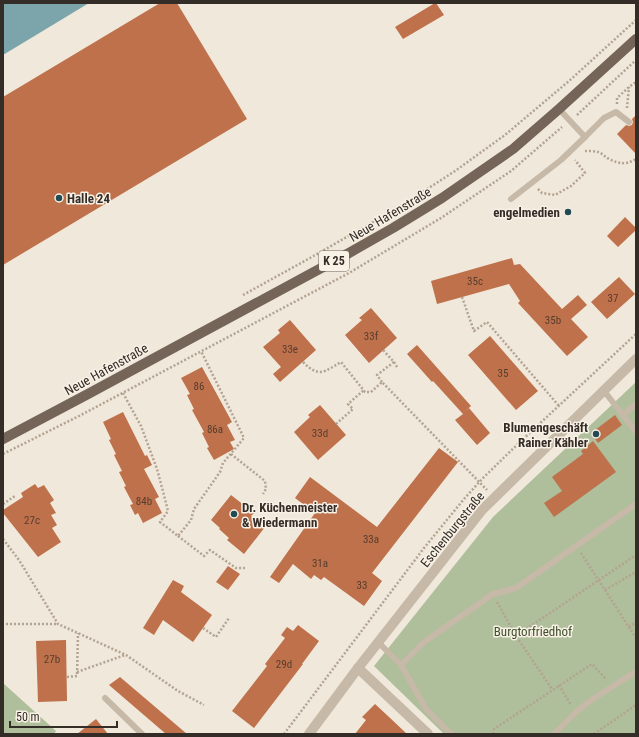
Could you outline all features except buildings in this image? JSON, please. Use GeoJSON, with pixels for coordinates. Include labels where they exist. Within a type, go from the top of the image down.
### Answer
{"type":"FeatureCollection","features":[{"type":"Feature","properties":{"kind":"main road","name":"Neue Hafenstraße"},"geometry":{"type":"LineString","coordinates":[[3,439],[350,253],[442,198],[513,148],[636,39]]}},
{"type":"Feature","properties":{"kind":"street","name":"Eschenburgstraße"},"geometry":{"type":"LineString","coordinates":[[309,734],[378,642],[482,510],[636,359]]}},
{"type":"Feature","properties":{"kind":"street"},"geometry":{"type":"LineString","coordinates":[[358,668],[428,734]]}},
{"type":"Feature","properties":{"kind":"lane"},"geometry":{"type":"LineString","coordinates":[[558,109],[586,136]]}},
{"type":"Feature","properties":{"kind":"lane"},"geometry":{"type":"LineString","coordinates":[[511,199],[568,153],[604,118],[616,112],[628,121]]}},
{"type":"Feature","properties":{"kind":"lane"},"geometry":{"type":"LineString","coordinates":[[604,391],[636,432]]}},
{"type":"Feature","properties":{"kind":"lane"},"geometry":{"type":"LineString","coordinates":[[623,415],[636,404]]}},
{"type":"Feature","properties":{"kind":"lane"},"geometry":{"type":"LineString","coordinates":[[401,665],[424,642],[493,594],[516,588],[636,504]]}},
{"type":"Feature","properties":{"kind":"lane"},"geometry":{"type":"LineString","coordinates":[[378,642],[401,665],[426,709],[451,734]]}},
{"type":"Feature","properties":{"kind":"lane"},"geometry":{"type":"LineString","coordinates":[[554,734],[576,712],[590,701],[632,674],[636,673]]}},
{"type":"Feature","properties":{"kind":"lane"},"geometry":{"type":"LineString","coordinates":[[105,698],[142,734]]}},
{"type":"Feature","properties":{"kind":"path"},"geometry":{"type":"LineString","coordinates":[[242,296],[401,206],[455,171],[505,135],[569,81],[636,20]]}},
{"type":"Feature","properties":{"kind":"path"},"geometry":{"type":"LineString","coordinates":[[616,112],[617,98],[636,82]]}},
{"type":"Feature","properties":{"kind":"path"},"geometry":{"type":"LineString","coordinates":[[628,121],[629,87]]}},
{"type":"Feature","properties":{"kind":"path"},"geometry":{"type":"LineString","coordinates":[[568,153],[591,151],[599,152],[609,159],[619,163],[629,163],[636,159]]}},
{"type":"Feature","properties":{"kind":"path"},"geometry":{"type":"LineString","coordinates":[[533,182],[542,194],[555,195],[571,186],[585,173],[568,153]]}},
{"type":"Feature","properties":{"kind":"path"},"geometry":{"type":"LineString","coordinates":[[462,297],[474,331],[487,322],[559,406]]}},
{"type":"Feature","properties":{"kind":"path"},"geometry":{"type":"LineString","coordinates":[[284,734],[424,548],[464,499],[479,482],[522,440],[636,334]]}},
{"type":"Feature","properties":{"kind":"path"},"geometry":{"type":"LineString","coordinates":[[383,350],[397,367]]}},
{"type":"Feature","properties":{"kind":"path"},"geometry":{"type":"LineString","coordinates":[[178,536],[191,520],[194,509],[220,472],[223,463],[244,438],[201,351]]}},
{"type":"Feature","properties":{"kind":"path"},"geometry":{"type":"LineString","coordinates":[[303,362],[316,372],[324,372],[341,362],[366,392],[371,392],[382,382]]}},
{"type":"Feature","properties":{"kind":"path"},"geometry":{"type":"LineString","coordinates":[[394,362],[376,375],[495,498]]}},
{"type":"Feature","properties":{"kind":"path"},"geometry":{"type":"LineString","coordinates":[[336,424],[353,409],[348,404],[364,390]]}},
{"type":"Feature","properties":{"kind":"path"},"geometry":{"type":"LineString","coordinates":[[123,393],[141,426],[157,469],[168,511],[160,522],[204,556],[210,550],[236,568],[245,568]]}},
{"type":"Feature","properties":{"kind":"path"},"geometry":{"type":"LineString","coordinates":[[231,454],[265,481],[266,489],[263,494]]}},
{"type":"Feature","properties":{"kind":"path"},"geometry":{"type":"LineString","coordinates":[[3,504],[15,496]]}},
{"type":"Feature","properties":{"kind":"path"},"geometry":{"type":"LineString","coordinates":[[3,539],[19,560],[58,624]]}},
{"type":"Feature","properties":{"kind":"path"},"geometry":{"type":"LineString","coordinates":[[576,546],[636,638]]}},
{"type":"Feature","properties":{"kind":"path"},"geometry":{"type":"LineString","coordinates":[[516,636],[636,555]]}},
{"type":"Feature","properties":{"kind":"path"},"geometry":{"type":"LineString","coordinates":[[605,590],[636,572]]}},
{"type":"Feature","properties":{"kind":"path"},"geometry":{"type":"LineString","coordinates":[[493,594],[516,636],[552,690]]}},
{"type":"Feature","properties":{"kind":"path"},"geometry":{"type":"LineString","coordinates":[[203,628],[216,637],[229,618]]}},
{"type":"Feature","properties":{"kind":"path"},"geometry":{"type":"LineString","coordinates":[[629,628],[636,622]]}},
{"type":"Feature","properties":{"kind":"path"},"geometry":{"type":"LineString","coordinates":[[6,624],[58,624],[126,655],[178,691],[204,706]]}},
{"type":"Feature","properties":{"kind":"path"},"geometry":{"type":"LineString","coordinates":[[67,677],[77,676],[78,633]]}},
{"type":"Feature","properties":{"kind":"path"},"geometry":{"type":"LineString","coordinates":[[77,672],[126,655]]}},
{"type":"Feature","properties":{"kind":"path"},"geometry":{"type":"LineString","coordinates":[[493,734],[494,729],[592,664],[612,687]]}},
{"type":"Feature","properties":{"kind":"path"},"geometry":{"type":"LineString","coordinates":[[559,685],[576,712]]}},
{"type":"Feature","properties":{"kind":"path"},"geometry":{"type":"LineString","coordinates":[[596,733],[636,705]]}},
{"type":"Feature","properties":{"kind":"green space","name":"Burgtorfriedhof"},"geometry":{"type":"Polygon","coordinates":[[[636,382],[636,734],[444,734],[374,666],[493,517],[636,382]]]}},
{"type":"Feature","properties":{"kind":"green space"},"geometry":{"type":"Polygon","coordinates":[[[3,683],[56,731],[54,734],[3,734],[3,683]]]}},
{"type":"Feature","properties":{"kind":"water"},"geometry":{"type":"Polygon","coordinates":[[[3,3],[89,3],[3,55],[3,3]]]}},
{"type":"Feature","properties":{"kind":"place","name":"Halle 24"},"geometry":{"type":"Point","coordinates":[59,198]}},
{"type":"Feature","properties":{"kind":"place","name":"engelmedien"},"geometry":{"type":"Point","coordinates":[568,212]}},
{"type":"Feature","properties":{"kind":"place","name":"Blumengeschäft Rainer Kähler"},"geometry":{"type":"Point","coordinates":[596,434]}},
{"type":"Feature","properties":{"kind":"place","name":"Dr. Küchenmeister & Wiedermann"},"geometry":{"type":"Point","coordinates":[234,514]}}]}
